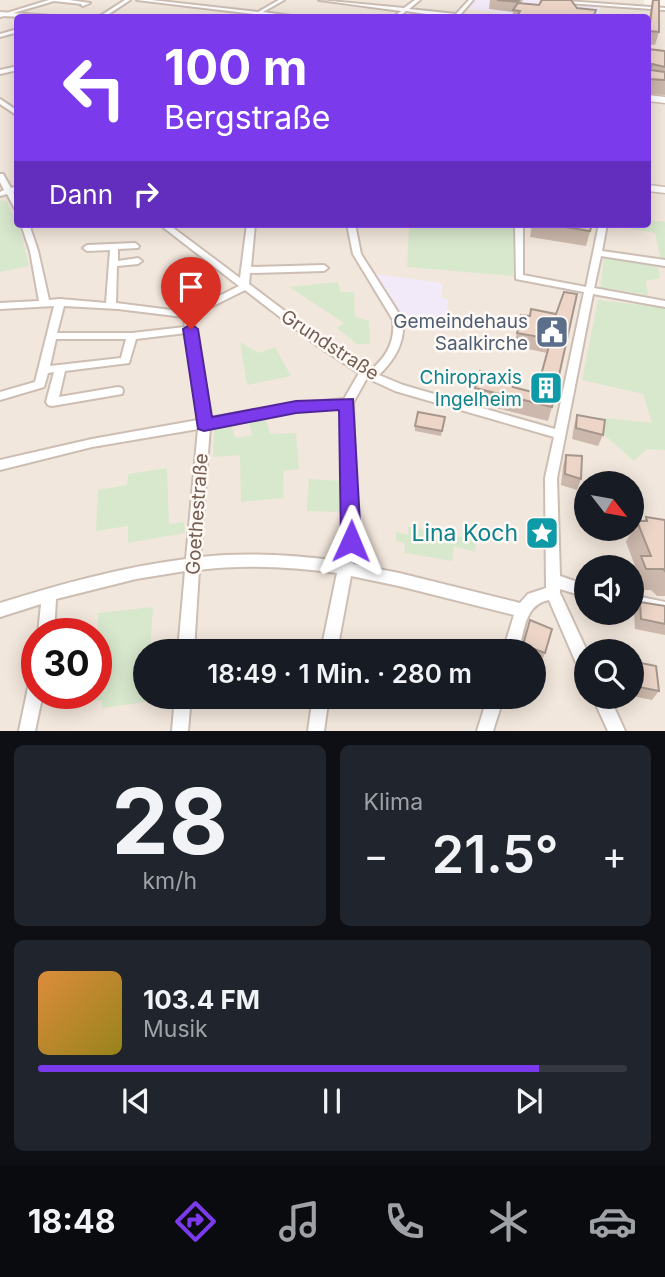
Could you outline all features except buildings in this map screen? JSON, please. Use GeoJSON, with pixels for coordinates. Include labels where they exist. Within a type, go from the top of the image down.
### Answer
{"type":"FeatureCollection","features":[{"type":"Feature","properties":{"kind":"street"},"geometry":{"type":"LineString","coordinates":[[1,15],[54,0],[88,3],[83,5]]}},
{"type":"Feature","properties":{"kind":"street"},"geometry":{"type":"LineString","coordinates":[[105,14],[128,0]]}},
{"type":"Feature","properties":{"kind":"street"},"geometry":{"type":"LineString","coordinates":[[139,0],[275,14]]}},
{"type":"Feature","properties":{"kind":"street"},"geometry":{"type":"LineString","coordinates":[[176,2],[184,0]]}},
{"type":"Feature","properties":{"kind":"street"},"geometry":{"type":"LineString","coordinates":[[257,14],[282,0]]}},
{"type":"Feature","properties":{"kind":"street"},"geometry":{"type":"LineString","coordinates":[[321,0],[434,14]]}},
{"type":"Feature","properties":{"kind":"street"},"geometry":{"type":"LineString","coordinates":[[400,14],[418,0]]}},
{"type":"Feature","properties":{"kind":"street"},"geometry":{"type":"LineString","coordinates":[[459,14],[471,0]]}},
{"type":"Feature","properties":{"kind":"street"},"geometry":{"type":"LineString","coordinates":[[646,14],[649,0]]}},
{"type":"Feature","properties":{"kind":"street"},"geometry":{"type":"LineString","coordinates":[[568,2],[665,9]]}},
{"type":"Feature","properties":{"kind":"street"},"geometry":{"type":"LineString","coordinates":[[0,176],[13,190],[0,194]]}},
{"type":"Feature","properties":{"kind":"street"},"geometry":{"type":"LineString","coordinates":[[26,228],[44,301]]}},
{"type":"Feature","properties":{"kind":"street","name":"Grundstraße"},"geometry":{"type":"LineString","coordinates":[[168,228],[244,287],[368,374],[399,388],[559,434]]}},
{"type":"Feature","properties":{"kind":"street"},"geometry":{"type":"LineString","coordinates":[[0,306],[44,301],[111,304],[188,315],[244,287],[251,228]]}},
{"type":"Feature","properties":{"kind":"street"},"geometry":{"type":"LineString","coordinates":[[331,639],[346,569],[352,517],[347,403],[368,374],[390,359],[400,332],[398,320],[357,254],[352,228]]}},
{"type":"Feature","properties":{"kind":"street"},"geometry":{"type":"LineString","coordinates":[[519,228],[519,277],[665,304]]}},
{"type":"Feature","properties":{"kind":"street"},"geometry":{"type":"LineString","coordinates":[[574,639],[552,587],[551,478],[602,228]]}},
{"type":"Feature","properties":{"kind":"street"},"geometry":{"type":"LineString","coordinates":[[87,248],[135,246]]}},
{"type":"Feature","properties":{"kind":"street"},"geometry":{"type":"LineString","coordinates":[[111,304],[114,247]]}},
{"type":"Feature","properties":{"kind":"street"},"geometry":{"type":"LineString","coordinates":[[598,253],[665,263]]}},
{"type":"Feature","properties":{"kind":"street"},"geometry":{"type":"LineString","coordinates":[[113,264],[138,261]]}},
{"type":"Feature","properties":{"kind":"street"},"geometry":{"type":"LineString","coordinates":[[248,270],[324,268]]}},
{"type":"Feature","properties":{"kind":"street"},"geometry":{"type":"LineString","coordinates":[[0,396],[40,384],[60,302]]}},
{"type":"Feature","properties":{"kind":"street","name":"Goethestraße"},"geometry":{"type":"LineString","coordinates":[[188,315],[204,425],[188,639]]}},
{"type":"Feature","properties":{"kind":"street"},"geometry":{"type":"LineString","coordinates":[[52,336],[132,336],[191,329]]}},
{"type":"Feature","properties":{"kind":"street"},"geometry":{"type":"LineString","coordinates":[[43,370],[125,361],[132,336]]}},
{"type":"Feature","properties":{"kind":"street"},"geometry":{"type":"LineString","coordinates":[[60,368],[51,402],[118,391]]}},
{"type":"Feature","properties":{"kind":"street"},"geometry":{"type":"LineString","coordinates":[[0,465],[92,443],[296,407],[347,403]]}},
{"type":"Feature","properties":{"kind":"street"},"geometry":{"type":"LineString","coordinates":[[0,610],[125,574],[194,565],[277,561],[346,569],[520,610]]}},
{"type":"Feature","properties":{"kind":"street"},"geometry":{"type":"LineString","coordinates":[[514,639],[520,610],[552,587],[574,590]]}},
{"type":"Feature","properties":{"kind":"street"},"geometry":{"type":"LineString","coordinates":[[47,618],[49,594]]}},
{"type":"Feature","properties":{"kind":"street"},"geometry":{"type":"LineString","coordinates":[[644,605],[665,609]]}},
{"type":"Feature","properties":{"kind":"street"},"geometry":{"type":"LineString","coordinates":[[27,731],[32,709]]}},
{"type":"Feature","properties":{"kind":"street"},"geometry":{"type":"LineString","coordinates":[[180,731],[182,709]]}},
{"type":"Feature","properties":{"kind":"street"},"geometry":{"type":"LineString","coordinates":[[316,731],[319,709]]}},
{"type":"Feature","properties":{"kind":"street"},"geometry":{"type":"LineString","coordinates":[[485,731],[492,709]]}},
{"type":"Feature","properties":{"kind":"street"},"geometry":{"type":"LineString","coordinates":[[606,709],[617,731]]}},
{"type":"Feature","properties":{"kind":"shaded area"},"geometry":{"type":"Polygon","coordinates":[[[0,0],[644,0],[643,7],[665,9],[665,731],[0,731],[0,0]]]}},
{"type":"Feature","properties":{"kind":"shaded area"},"geometry":{"type":"Polygon","coordinates":[[[474,0],[568,0],[573,4],[601,7],[598,14],[497,14],[499,12],[466,9],[474,0]]]}},
{"type":"Feature","properties":{"kind":"shaded area"},"geometry":{"type":"Polygon","coordinates":[[[376,274],[442,283],[441,298],[448,299],[447,331],[407,329],[376,274]]]}},
{"type":"Feature","properties":{"kind":"green space"},"geometry":{"type":"Polygon","coordinates":[[[0,200],[7,202],[14,216],[14,228],[20,228],[21,231],[29,266],[0,272],[0,200]]]}},
{"type":"Feature","properties":{"kind":"green space"},"geometry":{"type":"Polygon","coordinates":[[[651,220],[665,222],[665,261],[661,261],[655,233],[628,228],[651,228],[651,220]]]}},
{"type":"Feature","properties":{"kind":"green space"},"geometry":{"type":"Polygon","coordinates":[[[409,228],[513,228],[513,276],[407,267],[409,228]]]}},
{"type":"Feature","properties":{"kind":"green space"},"geometry":{"type":"Polygon","coordinates":[[[604,258],[657,263],[660,278],[646,281],[648,295],[605,288],[604,292],[600,290],[604,258]]]}},
{"type":"Feature","properties":{"kind":"green space"},"geometry":{"type":"Polygon","coordinates":[[[338,282],[341,292],[354,292],[355,317],[369,321],[370,344],[357,344],[337,328],[344,323],[289,287],[338,282]]]}},
{"type":"Feature","properties":{"kind":"green space"},"geometry":{"type":"Polygon","coordinates":[[[598,300],[665,308],[665,450],[647,449],[634,461],[600,431],[594,430],[596,417],[652,423],[643,394],[582,380],[598,300]]]}},
{"type":"Feature","properties":{"kind":"green space"},"geometry":{"type":"Polygon","coordinates":[[[240,342],[259,353],[275,347],[291,376],[247,385],[240,342]]]}},
{"type":"Feature","properties":{"kind":"green space"},"geometry":{"type":"Polygon","coordinates":[[[266,420],[270,434],[296,433],[299,469],[283,471],[284,498],[241,502],[240,455],[213,457],[214,429],[232,427],[235,438],[252,435],[249,422],[266,420]]]}},
{"type":"Feature","properties":{"kind":"green space"},"geometry":{"type":"Polygon","coordinates":[[[167,468],[169,524],[184,522],[185,533],[128,543],[128,526],[96,531],[98,490],[127,485],[128,474],[167,468]]]}},
{"type":"Feature","properties":{"kind":"green space"},"geometry":{"type":"Polygon","coordinates":[[[309,479],[343,481],[341,512],[307,511],[309,479]]]}},
{"type":"Feature","properties":{"kind":"green space"},"geometry":{"type":"Polygon","coordinates":[[[408,527],[477,540],[475,552],[454,546],[452,561],[405,553],[405,543],[396,541],[396,532],[408,535],[408,527]]]}},
{"type":"Feature","properties":{"kind":"green space"},"geometry":{"type":"Polygon","coordinates":[[[153,607],[151,639],[133,639],[133,704],[112,707],[112,618],[98,618],[98,613],[153,607]]]}},
{"type":"Feature","properties":{"kind":"place","name":"Gemeindehaus Saalkirche"},"geometry":{"type":"Point","coordinates":[552,332]}},
{"type":"Feature","properties":{"kind":"place","name":"Chiropraxis Ingelheim"},"geometry":{"type":"Point","coordinates":[546,388]}},
{"type":"Feature","properties":{"kind":"place","name":"Lina Koch"},"geometry":{"type":"Point","coordinates":[542,533]}},
{"type":"Feature","properties":{"kind":"route"},"geometry":{"type":"LineString","coordinates":[[191,329],[204,425],[296,407],[347,403],[351,541]]}}]}
